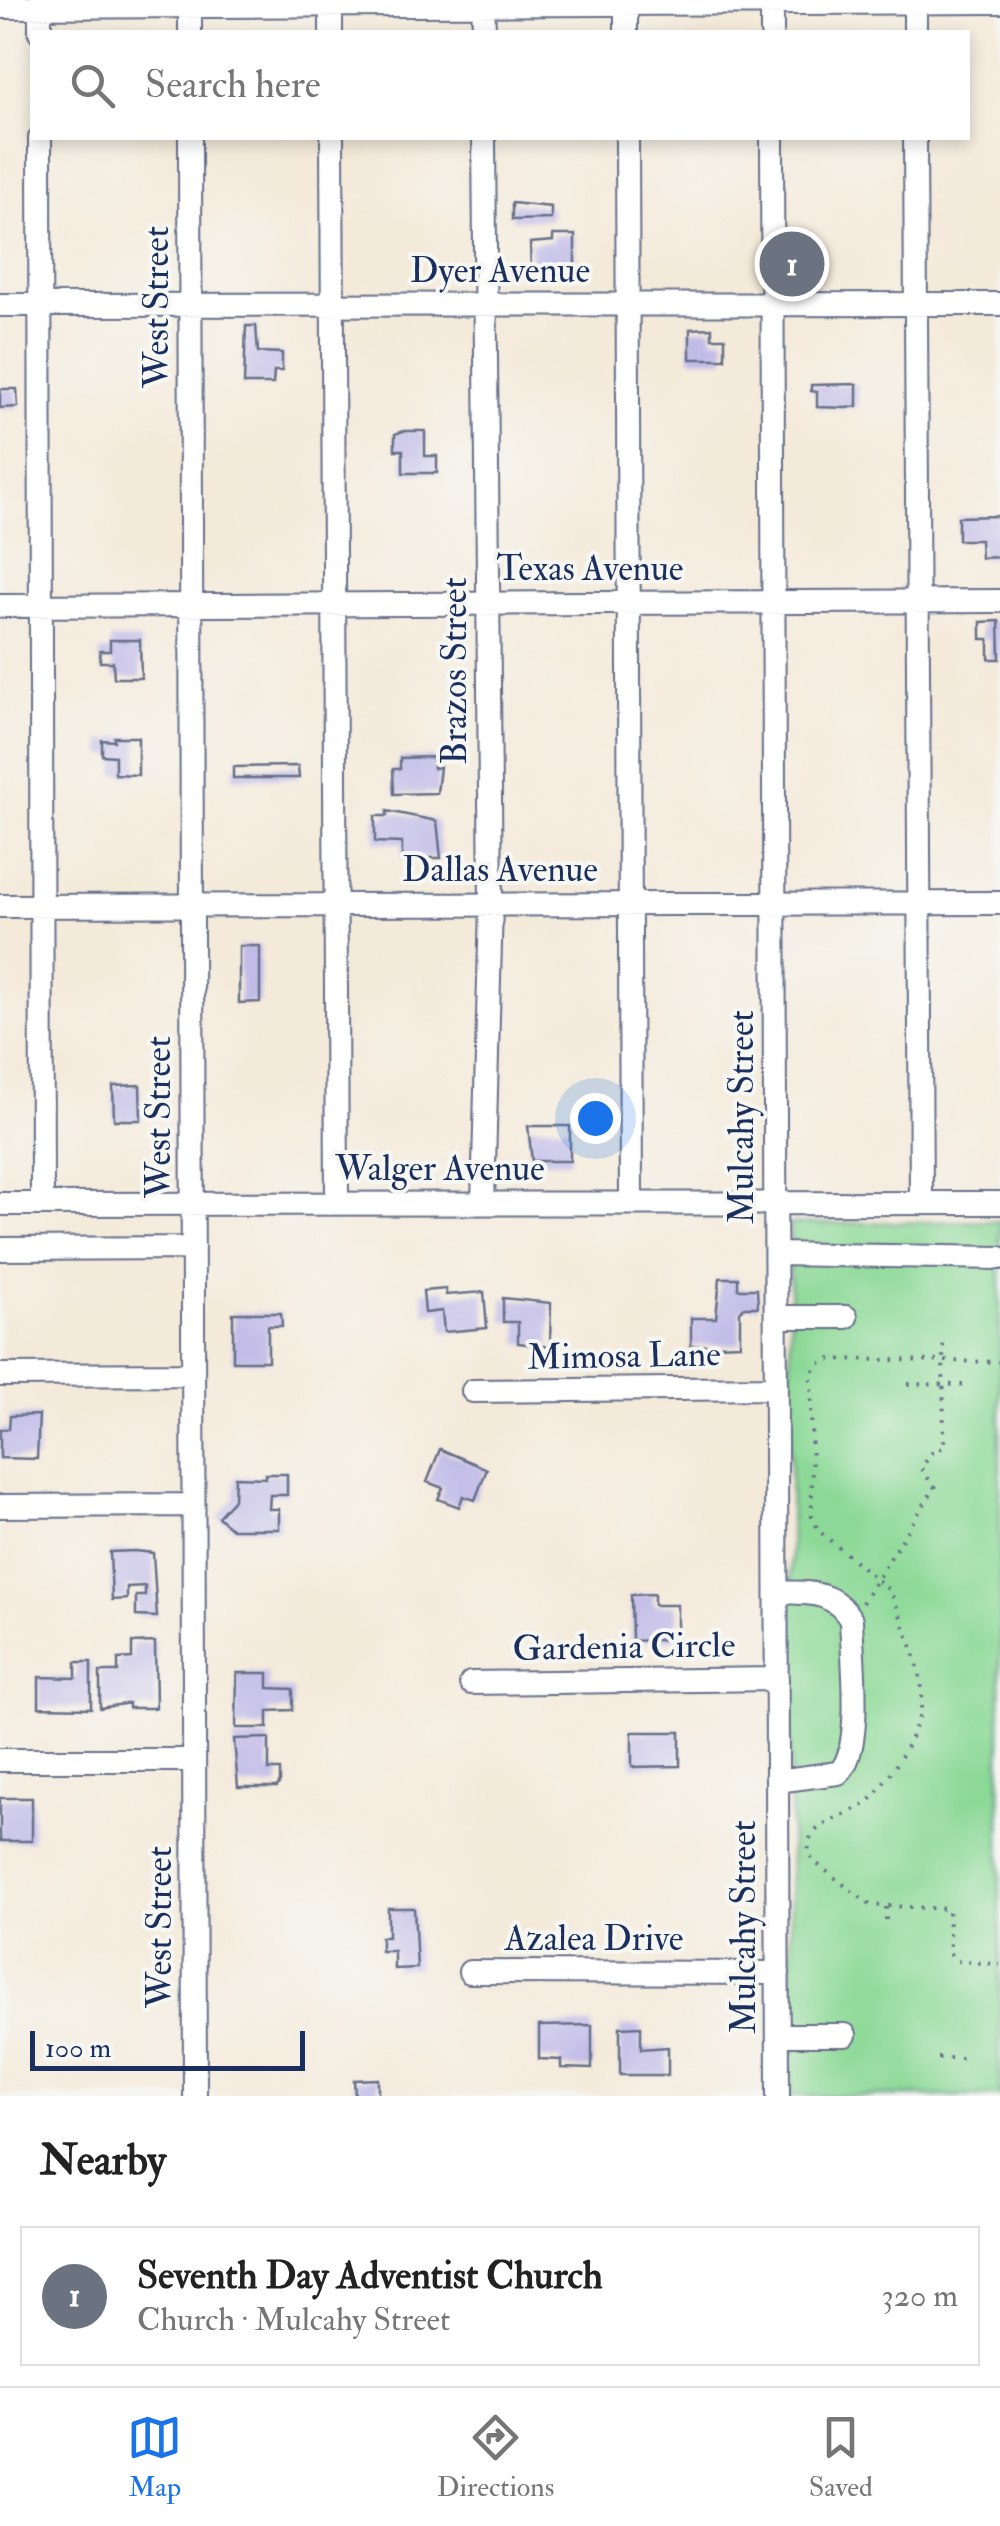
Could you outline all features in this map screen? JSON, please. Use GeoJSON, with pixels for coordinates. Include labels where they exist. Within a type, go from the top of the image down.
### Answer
{"type":"FeatureCollection","features":[{"type":"Feature","properties":{"kind":"street"},"geometry":{"type":"LineString","coordinates":[[914,1],[915,30]]}},
{"type":"Feature","properties":{"kind":"street"},"geometry":{"type":"LineString","coordinates":[[483,2],[484,30]]}},
{"type":"Feature","properties":{"kind":"street"},"geometry":{"type":"LineString","coordinates":[[626,2],[626,30]]}},
{"type":"Feature","properties":{"kind":"street"},"geometry":{"type":"LineString","coordinates":[[772,2],[772,30]]}},
{"type":"Feature","properties":{"kind":"street"},"geometry":{"type":"LineString","coordinates":[[0,7],[40,3],[1000,2]]}},
{"type":"Feature","properties":{"kind":"street"},"geometry":{"type":"LineString","coordinates":[[40,3],[40,30]]}},
{"type":"Feature","properties":{"kind":"street"},"geometry":{"type":"LineString","coordinates":[[190,3],[190,30]]}},
{"type":"Feature","properties":{"kind":"street"},"geometry":{"type":"LineString","coordinates":[[331,3],[331,30]]}},
{"type":"Feature","properties":{"kind":"street"},"geometry":{"type":"LineString","coordinates":[[40,140],[42,1204]]}},
{"type":"Feature","properties":{"kind":"street","name":"West Street"},"geometry":{"type":"LineString","coordinates":[[190,140],[194,2096]]}},
{"type":"Feature","properties":{"kind":"street"},"geometry":{"type":"LineString","coordinates":[[332,140],[337,1204]]}},
{"type":"Feature","properties":{"kind":"street","name":"Brazos Street"},"geometry":{"type":"LineString","coordinates":[[483,1203],[491,904],[484,140]]}},
{"type":"Feature","properties":{"kind":"street"},"geometry":{"type":"LineString","coordinates":[[627,140],[631,1203]]}},
{"type":"Feature","properties":{"kind":"street","name":"Mulcahy Street"},"geometry":{"type":"LineString","coordinates":[[772,140],[778,2096]]}},
{"type":"Feature","properties":{"kind":"street"},"geometry":{"type":"LineString","coordinates":[[915,140],[921,1203]]}},
{"type":"Feature","properties":{"kind":"street","name":"Dyer Avenue"},"geometry":{"type":"LineString","coordinates":[[0,305],[1000,304]]}},
{"type":"Feature","properties":{"kind":"street","name":"Texas Avenue"},"geometry":{"type":"LineString","coordinates":[[0,606],[1000,602]]}},
{"type":"Feature","properties":{"kind":"street","name":"Dallas Avenue"},"geometry":{"type":"LineString","coordinates":[[0,906],[1000,903]]}},
{"type":"Feature","properties":{"kind":"street","name":"Walger Avenue"},"geometry":{"type":"LineString","coordinates":[[0,1204],[1000,1203]]}},
{"type":"Feature","properties":{"kind":"street"},"geometry":{"type":"LineString","coordinates":[[0,1249],[193,1248]]}},
{"type":"Feature","properties":{"kind":"street"},"geometry":{"type":"LineString","coordinates":[[776,1254],[1000,1258]]}},
{"type":"Feature","properties":{"kind":"street"},"geometry":{"type":"LineString","coordinates":[[776,1318],[846,1317]]}},
{"type":"Feature","properties":{"kind":"street"},"geometry":{"type":"LineString","coordinates":[[0,1375],[193,1374]]}},
{"type":"Feature","properties":{"kind":"street","name":"Mimosa Lane"},"geometry":{"type":"LineString","coordinates":[[472,1392],[776,1388]]}},
{"type":"Feature","properties":{"kind":"street"},"geometry":{"type":"LineString","coordinates":[[0,1506],[194,1505]]}},
{"type":"Feature","properties":{"kind":"street"},"geometry":{"type":"LineString","coordinates":[[777,1592],[821,1593],[841,1602],[851,1620],[850,1760],[828,1778],[777,1781]]}},
{"type":"Feature","properties":{"kind":"street","name":"Gardenia Circle"},"geometry":{"type":"LineString","coordinates":[[471,1682],[777,1680]]}},
{"type":"Feature","properties":{"kind":"street"},"geometry":{"type":"LineString","coordinates":[[0,1760],[194,1760]]}},
{"type":"Feature","properties":{"kind":"street","name":"Azalea Drive"},"geometry":{"type":"LineString","coordinates":[[470,1972],[778,1973]]}},
{"type":"Feature","properties":{"kind":"street"},"geometry":{"type":"LineString","coordinates":[[778,2034],[844,2035]]}},
{"type":"Feature","properties":{"kind":"path"},"geometry":{"type":"LineString","coordinates":[[851,1620],[936,1486],[921,1468],[934,1450],[944,1448],[943,1341]]}},
{"type":"Feature","properties":{"kind":"path"},"geometry":{"type":"LineString","coordinates":[[1000,1362],[832,1359],[818,1364],[812,1375],[812,1517],[819,1531],[896,1601],[919,1678],[918,1716],[873,1797],[857,1812],[816,1828],[810,1835],[808,1851],[812,1860],[870,1905],[948,1909],[950,1954],[956,1962],[1000,1964]]}},
{"type":"Feature","properties":{"kind":"path"},"geometry":{"type":"LineString","coordinates":[[908,1384],[964,1385]]}},
{"type":"Feature","properties":{"kind":"path"},"geometry":{"type":"LineString","coordinates":[[886,1906],[886,1920]]}},
{"type":"Feature","properties":{"kind":"path"},"geometry":{"type":"LineString","coordinates":[[938,2058],[965,2058]]}},
{"type":"Feature","properties":{"kind":"green space"},"geometry":{"type":"Polygon","coordinates":[[[1000,1221],[1000,2096],[791,2096],[790,1224],[1000,1221]]]}},
{"type":"Feature","properties":{"kind":"building"},"geometry":{"type":"Polygon","coordinates":[[[512,203],[551,207],[551,219],[512,220],[512,203]]]}},
{"type":"Feature","properties":{"kind":"building"},"geometry":{"type":"Polygon","coordinates":[[[553,235],[575,235],[575,270],[531,271],[530,243],[553,241],[553,235]]]}},
{"type":"Feature","properties":{"kind":"building"},"geometry":{"type":"Polygon","coordinates":[[[246,326],[256,326],[258,352],[282,353],[282,371],[274,371],[273,384],[244,384],[246,326]]]}},
{"type":"Feature","properties":{"kind":"building"},"geometry":{"type":"Polygon","coordinates":[[[712,328],[712,338],[725,338],[725,359],[690,359],[690,329],[712,328]]]}},
{"type":"Feature","properties":{"kind":"building"},"geometry":{"type":"Polygon","coordinates":[[[857,384],[857,406],[847,408],[817,407],[817,392],[811,391],[811,385],[857,384]]]}},
{"type":"Feature","properties":{"kind":"building"},"geometry":{"type":"Polygon","coordinates":[[[0,389],[17,389],[18,407],[0,408],[0,389]]]}},
{"type":"Feature","properties":{"kind":"building"},"geometry":{"type":"Polygon","coordinates":[[[425,431],[425,456],[437,456],[437,473],[403,473],[403,450],[395,450],[395,434],[425,431]]]}},
{"type":"Feature","properties":{"kind":"building"},"geometry":{"type":"Polygon","coordinates":[[[1000,516],[1000,557],[981,558],[980,540],[958,540],[958,517],[1000,516]]]}},
{"type":"Feature","properties":{"kind":"building"},"geometry":{"type":"Polygon","coordinates":[[[999,621],[1000,659],[989,659],[989,639],[981,639],[981,622],[999,621]]]}},
{"type":"Feature","properties":{"kind":"building"},"geometry":{"type":"Polygon","coordinates":[[[110,640],[140,640],[141,678],[114,678],[113,662],[100,662],[100,651],[110,651],[110,640]]]}},
{"type":"Feature","properties":{"kind":"building"},"geometry":{"type":"Polygon","coordinates":[[[114,737],[138,737],[138,775],[115,774],[115,756],[102,755],[102,740],[114,741],[114,737]]]}},
{"type":"Feature","properties":{"kind":"building"},"geometry":{"type":"Polygon","coordinates":[[[433,757],[433,768],[440,767],[437,793],[394,794],[393,769],[400,769],[400,758],[433,757]]]}},
{"type":"Feature","properties":{"kind":"building"},"geometry":{"type":"Polygon","coordinates":[[[298,766],[299,778],[233,778],[233,767],[298,766]]]}},
{"type":"Feature","properties":{"kind":"building"},"geometry":{"type":"Polygon","coordinates":[[[387,811],[437,821],[441,858],[402,858],[402,843],[375,842],[375,816],[387,816],[387,811]]]}},
{"type":"Feature","properties":{"kind":"building"},"geometry":{"type":"Polygon","coordinates":[[[239,946],[260,946],[260,1002],[239,1003],[239,946]]]}},
{"type":"Feature","properties":{"kind":"building"},"geometry":{"type":"Polygon","coordinates":[[[140,1085],[141,1120],[114,1120],[113,1086],[140,1085]]]}},
{"type":"Feature","properties":{"kind":"building"},"geometry":{"type":"Polygon","coordinates":[[[528,1126],[570,1126],[570,1161],[532,1161],[528,1126]]]}},
{"type":"Feature","properties":{"kind":"building"},"geometry":{"type":"Polygon","coordinates":[[[720,1278],[738,1278],[738,1289],[757,1289],[758,1307],[744,1307],[740,1312],[740,1344],[691,1346],[691,1318],[716,1318],[720,1278]]]}},
{"type":"Feature","properties":{"kind":"building"},"geometry":{"type":"Polygon","coordinates":[[[446,1289],[446,1295],[484,1292],[487,1328],[444,1332],[442,1311],[425,1313],[423,1291],[446,1289]]]}},
{"type":"Feature","properties":{"kind":"building"},"geometry":{"type":"Polygon","coordinates":[[[503,1298],[551,1303],[550,1347],[518,1343],[518,1322],[503,1322],[503,1298]]]}},
{"type":"Feature","properties":{"kind":"building"},"geometry":{"type":"Polygon","coordinates":[[[233,1313],[281,1313],[282,1326],[268,1326],[268,1361],[233,1361],[233,1313]]]}},
{"type":"Feature","properties":{"kind":"building"},"geometry":{"type":"Polygon","coordinates":[[[39,1415],[37,1459],[0,1458],[0,1429],[9,1429],[10,1416],[39,1415]]]}},
{"type":"Feature","properties":{"kind":"building"},"geometry":{"type":"Polygon","coordinates":[[[440,1449],[487,1469],[475,1500],[463,1496],[459,1507],[438,1499],[443,1488],[427,1482],[440,1449]]]}},
{"type":"Feature","properties":{"kind":"building"},"geometry":{"type":"Polygon","coordinates":[[[265,1474],[287,1474],[287,1495],[270,1495],[269,1509],[279,1509],[279,1529],[232,1529],[218,1517],[234,1499],[235,1477],[265,1478],[265,1474]]]}},
{"type":"Feature","properties":{"kind":"building"},"geometry":{"type":"Polygon","coordinates":[[[110,1552],[153,1553],[157,1617],[136,1616],[136,1596],[145,1596],[145,1586],[127,1587],[127,1599],[112,1600],[110,1552]]]}},
{"type":"Feature","properties":{"kind":"building"},"geometry":{"type":"Polygon","coordinates":[[[654,1594],[654,1605],[677,1605],[677,1639],[632,1641],[631,1595],[654,1594]]]}},
{"type":"Feature","properties":{"kind":"building"},"geometry":{"type":"Polygon","coordinates":[[[155,1642],[156,1708],[129,1708],[129,1703],[100,1708],[100,1672],[118,1672],[118,1659],[132,1658],[132,1643],[155,1642]]]}},
{"type":"Feature","properties":{"kind":"building"},"geometry":{"type":"Polygon","coordinates":[[[76,1662],[91,1662],[91,1708],[39,1707],[39,1677],[76,1678],[76,1662]]]}},
{"type":"Feature","properties":{"kind":"building"},"geometry":{"type":"Polygon","coordinates":[[[237,1673],[268,1673],[268,1688],[293,1689],[293,1710],[268,1711],[268,1728],[236,1728],[237,1673]]]}},
{"type":"Feature","properties":{"kind":"building"},"geometry":{"type":"Polygon","coordinates":[[[632,1732],[680,1732],[680,1766],[632,1767],[632,1732]]]}},
{"type":"Feature","properties":{"kind":"building"},"geometry":{"type":"Polygon","coordinates":[[[269,1738],[269,1770],[280,1770],[277,1787],[238,1787],[234,1739],[269,1738]]]}},
{"type":"Feature","properties":{"kind":"building"},"geometry":{"type":"Polygon","coordinates":[[[0,1798],[32,1798],[32,1841],[0,1841],[0,1798]]]}},
{"type":"Feature","properties":{"kind":"building"},"geometry":{"type":"Polygon","coordinates":[[[388,1908],[414,1908],[417,1968],[394,1969],[394,1951],[381,1951],[381,1937],[388,1937],[388,1908]]]}},
{"type":"Feature","properties":{"kind":"building"},"geometry":{"type":"Polygon","coordinates":[[[592,2025],[592,2069],[561,2068],[561,2060],[539,2059],[539,2026],[592,2025]]]}},
{"type":"Feature","properties":{"kind":"building"},"geometry":{"type":"Polygon","coordinates":[[[641,2026],[641,2049],[668,2047],[668,2075],[620,2075],[620,2027],[641,2026]]]}},
{"type":"Feature","properties":{"kind":"building"},"geometry":{"type":"Polygon","coordinates":[[[378,2079],[378,2096],[355,2096],[354,2080],[378,2079]]]}},
{"type":"Feature","properties":{"kind":"place","name":"Seventh Day Adventist Church"},"geometry":{"type":"Point","coordinates":[792,264]}}]}
